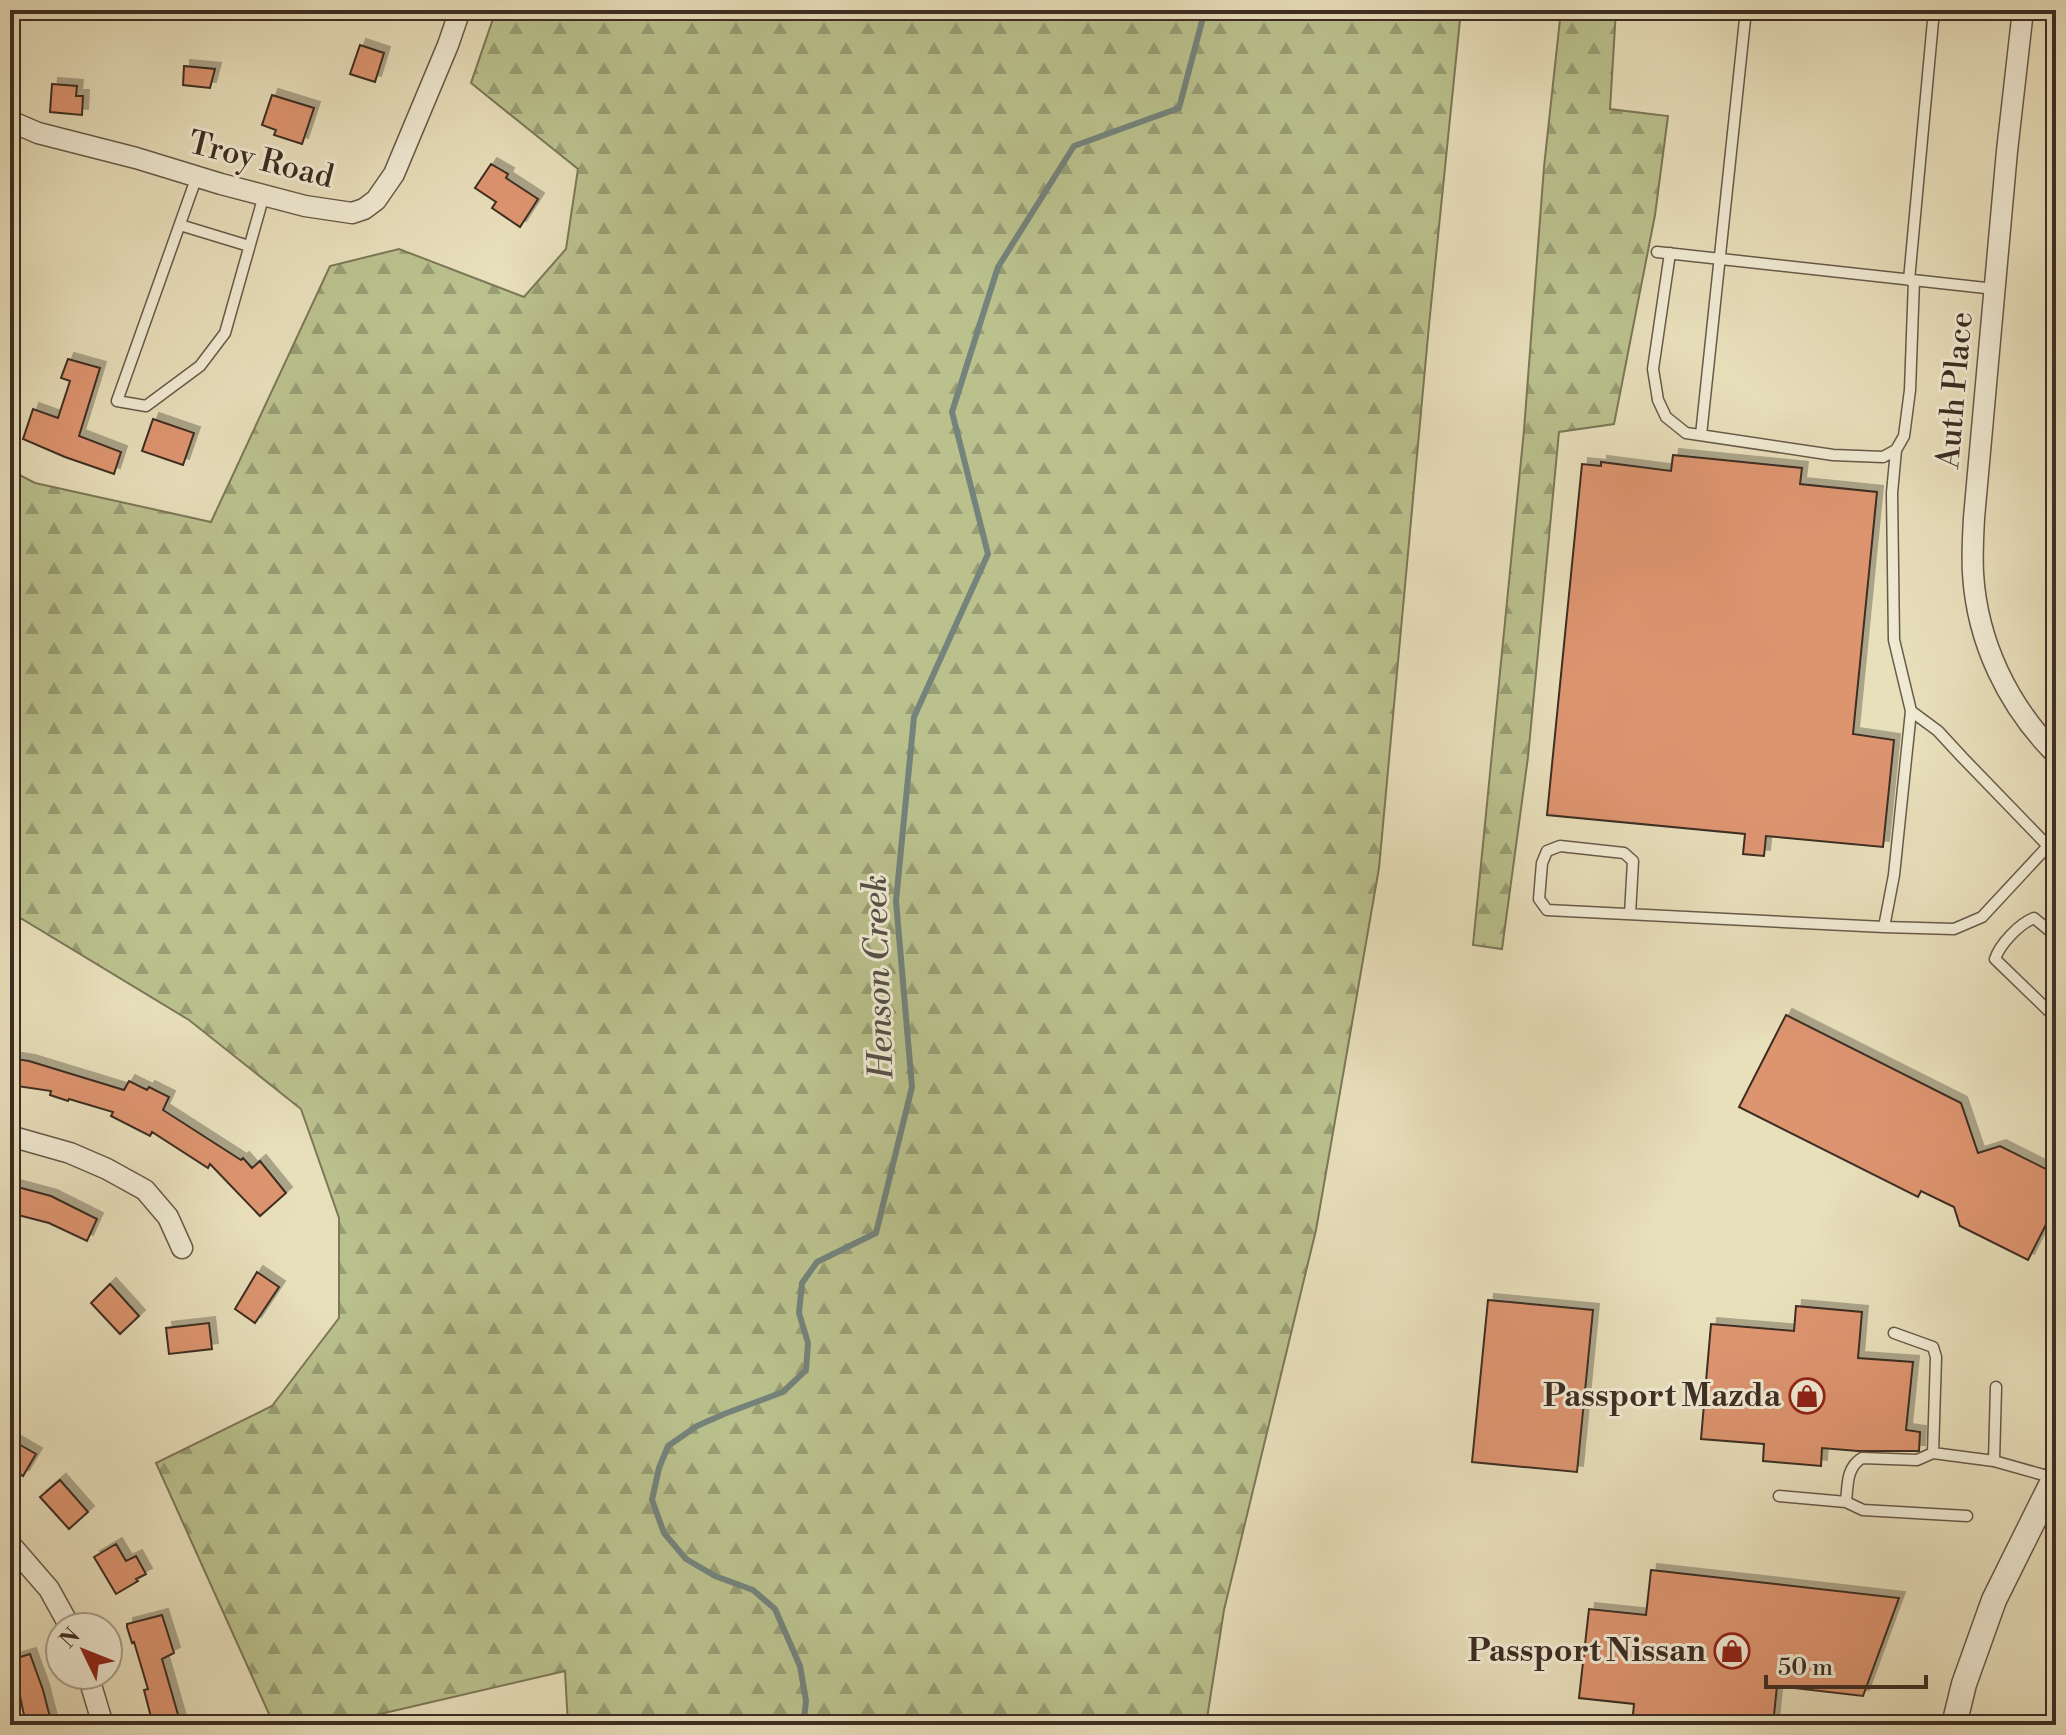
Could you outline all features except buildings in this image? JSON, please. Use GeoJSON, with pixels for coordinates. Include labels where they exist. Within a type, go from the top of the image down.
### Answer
{"type":"FeatureCollection","features":[{"type":"Feature","properties":{"kind":"street","name":"Troy Road"},"geometry":{"type":"LineString","coordinates":[[10,121],[38,133],[264,195],[305,206],[352,213],[376,200],[394,174],[460,10]]}},
{"type":"Feature","properties":{"kind":"street","name":"Auth Place"},"geometry":{"type":"LineString","coordinates":[[2023,10],[1974,518],[1973,574],[1979,616],[2006,690],[2029,726],[2056,754]]}},
{"type":"Feature","properties":{"kind":"street"},"geometry":{"type":"LineString","coordinates":[[10,1136],[70,1153],[145,1190],[168,1217],[182,1248]]}},
{"type":"Feature","properties":{"kind":"street"},"geometry":{"type":"LineString","coordinates":[[1954,1725],[1964,1684],[1994,1600],[2048,1509],[2055,1476]]}},
{"type":"Feature","properties":{"kind":"street"},"geometry":{"type":"LineString","coordinates":[[10,1544],[49,1589],[61,1611]]}},
{"type":"Feature","properties":{"kind":"street"},"geometry":{"type":"LineString","coordinates":[[93,1691],[103,1725]]}},
{"type":"Feature","properties":{"kind":"lane"},"geometry":{"type":"LineString","coordinates":[[1701,435],[1746,10]]}},
{"type":"Feature","properties":{"kind":"lane"},"geometry":{"type":"LineString","coordinates":[[1884,927],[1894,875],[1911,711],[1894,640],[1892,493],[1896,450],[1904,436],[1910,390],[1911,280],[1934,10]]}},
{"type":"Feature","properties":{"kind":"lane"},"geometry":{"type":"LineString","coordinates":[[197,176],[117,401],[146,406],[200,366],[225,333],[264,195]]}},
{"type":"Feature","properties":{"kind":"lane"},"geometry":{"type":"LineString","coordinates":[[180,225],[249,246]]}},
{"type":"Feature","properties":{"kind":"lane"},"geometry":{"type":"LineString","coordinates":[[1657,252],[1995,289]]}},
{"type":"Feature","properties":{"kind":"lane"},"geometry":{"type":"LineString","coordinates":[[1670,253],[1653,369],[1658,400],[1666,417],[1686,433],[1833,455],[1883,457],[1896,450]]}},
{"type":"Feature","properties":{"kind":"lane"},"geometry":{"type":"LineString","coordinates":[[1630,914],[1633,861],[1624,853],[1560,846],[1547,851],[1542,863],[1539,899],[1547,910],[1884,927],[1954,929],[1982,917],[2053,845],[1938,731],[1911,711]]}},
{"type":"Feature","properties":{"kind":"lane"},"geometry":{"type":"LineString","coordinates":[[2056,936],[2034,918],[2025,921],[1998,951],[1995,959],[2056,1018]]}},
{"type":"Feature","properties":{"kind":"lane"},"geometry":{"type":"LineString","coordinates":[[1894,1333],[1933,1347],[1936,1357],[1933,1453]]}},
{"type":"Feature","properties":{"kind":"lane"},"geometry":{"type":"LineString","coordinates":[[1994,1461],[1996,1387]]}},
{"type":"Feature","properties":{"kind":"lane"},"geometry":{"type":"LineString","coordinates":[[1846,1502],[1849,1473],[1862,1458],[1917,1460],[1933,1453],[1994,1461],[2055,1476]]}},
{"type":"Feature","properties":{"kind":"lane"},"geometry":{"type":"LineString","coordinates":[[1779,1496],[1846,1502],[1863,1510],[1967,1516]]}},
{"type":"Feature","properties":{"kind":"green space"},"geometry":{"type":"Polygon","coordinates":[[[496,10],[1461,10],[1379,868],[1316,1230],[1224,1610],[1206,1725],[568,1725],[565,1671],[333,1725],[274,1725],[156,1463],[272,1406],[339,1318],[339,1218],[301,1109],[189,1020],[22,919],[10,918],[10,470],[35,483],[211,522],[330,266],[399,249],[524,297],[566,249],[578,169],[471,83],[496,10]]]}},
{"type":"Feature","properties":{"kind":"green space"},"geometry":{"type":"Polygon","coordinates":[[[1561,10],[1616,10],[1610,109],[1668,116],[1655,215],[1614,424],[1559,432],[1528,757],[1502,949],[1473,945],[1524,430],[1544,167],[1561,10]]]}},
{"type":"Feature","properties":{"kind":"waterway","name":"Henson Creek"},"geometry":{"type":"LineString","coordinates":[[806,1725],[806,1701],[800,1666],[775,1609],[753,1590],[715,1576],[686,1559],[664,1533],[652,1500],[659,1468],[668,1446],[697,1426],[783,1392],[806,1370],[808,1343],[799,1313],[802,1283],[817,1262],[876,1233],[912,1087],[896,901],[914,717],[988,554],[952,412],[998,267],[1074,146],[1179,108],[1205,10]]}},
{"type":"Feature","properties":{"kind":"place","name":"Passport Mazda"},"geometry":{"type":"Point","coordinates":[1807,1396]}},
{"type":"Feature","properties":{"kind":"place","name":"Passport Nissan"},"geometry":{"type":"Point","coordinates":[1732,1651]}}]}
